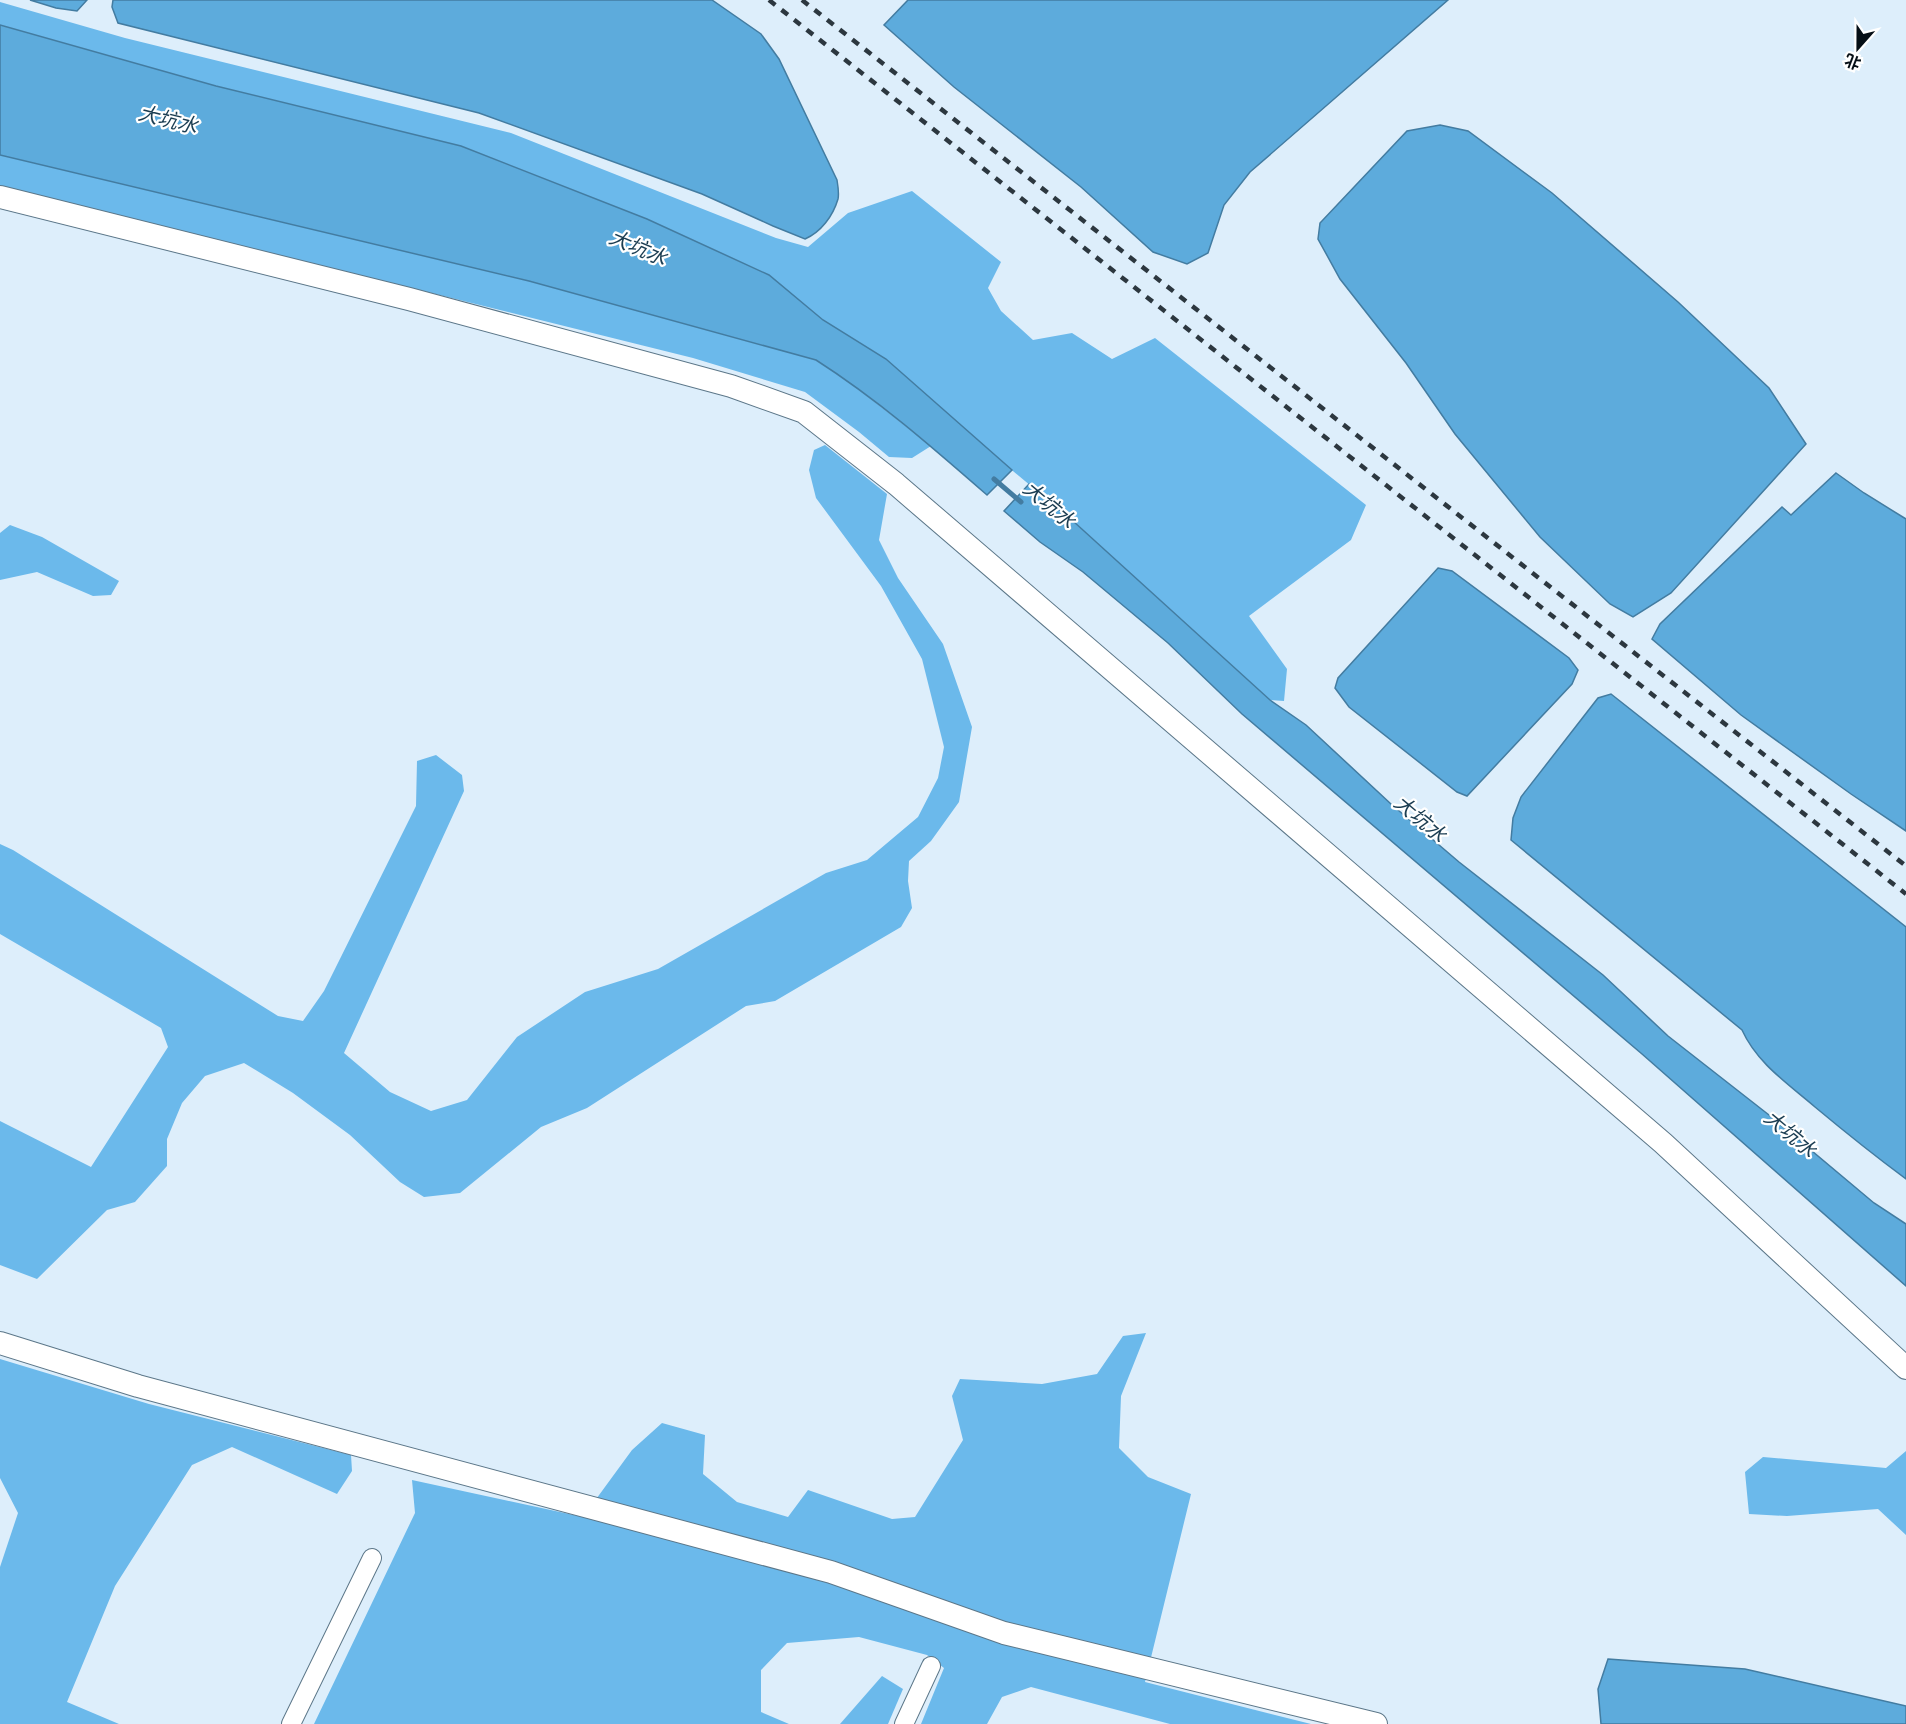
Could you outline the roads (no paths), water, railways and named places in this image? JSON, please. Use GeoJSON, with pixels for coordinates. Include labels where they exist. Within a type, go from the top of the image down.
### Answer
{"type":"FeatureCollection","features":[{"type":"Feature","properties":{"kind":"street"},"geometry":{"type":"LineString","coordinates":[[0,197],[409,299],[731,386],[804,412],[896,484],[1663,1143],[1906,1368]]}},
{"type":"Feature","properties":{"kind":"street"},"geometry":{"type":"LineString","coordinates":[[0,1343],[138,1386],[831,1572],[1004,1633],[1376,1724]]}},
{"type":"Feature","properties":{"kind":"street"},"geometry":{"type":"LineString","coordinates":[[291,1724],[372,1558]]}},
{"type":"Feature","properties":{"kind":"street"},"geometry":{"type":"LineString","coordinates":[[904,1724],[931,1666]]}},
{"type":"Feature","properties":{"kind":"water"},"geometry":{"type":"Polygon","coordinates":[[[30,0],[87,0],[77,11],[56,8],[30,0]]]}},
{"type":"Feature","properties":{"kind":"water"},"geometry":{"type":"Polygon","coordinates":[[[113,0],[712,0],[761,34],[779,59],[837,180],[838,199],[826,223],[805,239],[702,194],[479,113],[118,23],[112,7],[113,0]]]}},
{"type":"Feature","properties":{"kind":"water"},"geometry":{"type":"Polygon","coordinates":[[[908,0],[1448,0],[1250,172],[1224,205],[1208,253],[1187,264],[1153,252],[1081,187],[954,87],[884,25],[908,0]]]}},
{"type":"Feature","properties":{"kind":"water"},"geometry":{"type":"Polygon","coordinates":[[[0,25],[216,86],[461,146],[647,219],[769,275],[823,320],[886,359],[1012,470],[987,495],[882,407],[816,360],[529,281],[0,155],[0,25]]]}},
{"type":"Feature","properties":{"kind":"water"},"geometry":{"type":"Polygon","coordinates":[[[1440,125],[1468,131],[1552,193],[1678,302],[1769,388],[1806,444],[1671,593],[1633,617],[1610,604],[1540,537],[1455,434],[1406,363],[1340,279],[1318,239],[1320,223],[1407,131],[1440,125]]]}},
{"type":"Feature","properties":{"kind":"water"},"geometry":{"type":"Polygon","coordinates":[[[1836,473],[1906,519],[1906,831],[1741,715],[1652,639],[1660,624],[1782,507],[1791,515],[1836,473]]]}},
{"type":"Feature","properties":{"kind":"water"},"geometry":{"type":"Polygon","coordinates":[[[1029,484],[1073,521],[1270,700],[1306,725],[1391,804],[1459,862],[1603,975],[1668,1036],[1769,1115],[1874,1203],[1906,1224],[1906,1286],[1642,1054],[1242,714],[1168,643],[1083,572],[1040,542],[1004,511],[1029,484]]]}},
{"type":"Feature","properties":{"kind":"water"},"geometry":{"type":"Polygon","coordinates":[[[1438,568],[1452,571],[1569,658],[1578,670],[1572,684],[1467,796],[1457,792],[1349,707],[1335,688],[1338,678],[1438,568]]]}},
{"type":"Feature","properties":{"kind":"water"},"geometry":{"type":"Polygon","coordinates":[[[1611,694],[1906,927],[1906,1179],[1849,1135],[1764,1063],[1742,1030],[1511,840],[1513,818],[1521,797],[1598,698],[1611,694]]]}},
{"type":"Feature","properties":{"kind":"water"},"geometry":{"type":"Polygon","coordinates":[[[1608,1659],[1745,1669],[1906,1706],[1906,1724],[1601,1724],[1598,1689],[1608,1659]]]}},
{"type":"Feature","properties":{"kind":"waterway","name":"大坑水"},"geometry":{"type":"LineString","coordinates":[[994,479],[1021,502]]}},
{"type":"Feature","properties":{"kind":"railway"},"geometry":{"type":"LineString","coordinates":[[769,0],[1906,894]]}},
{"type":"Feature","properties":{"kind":"railway"},"geometry":{"type":"LineString","coordinates":[[802,0],[1906,866]]}}]}
